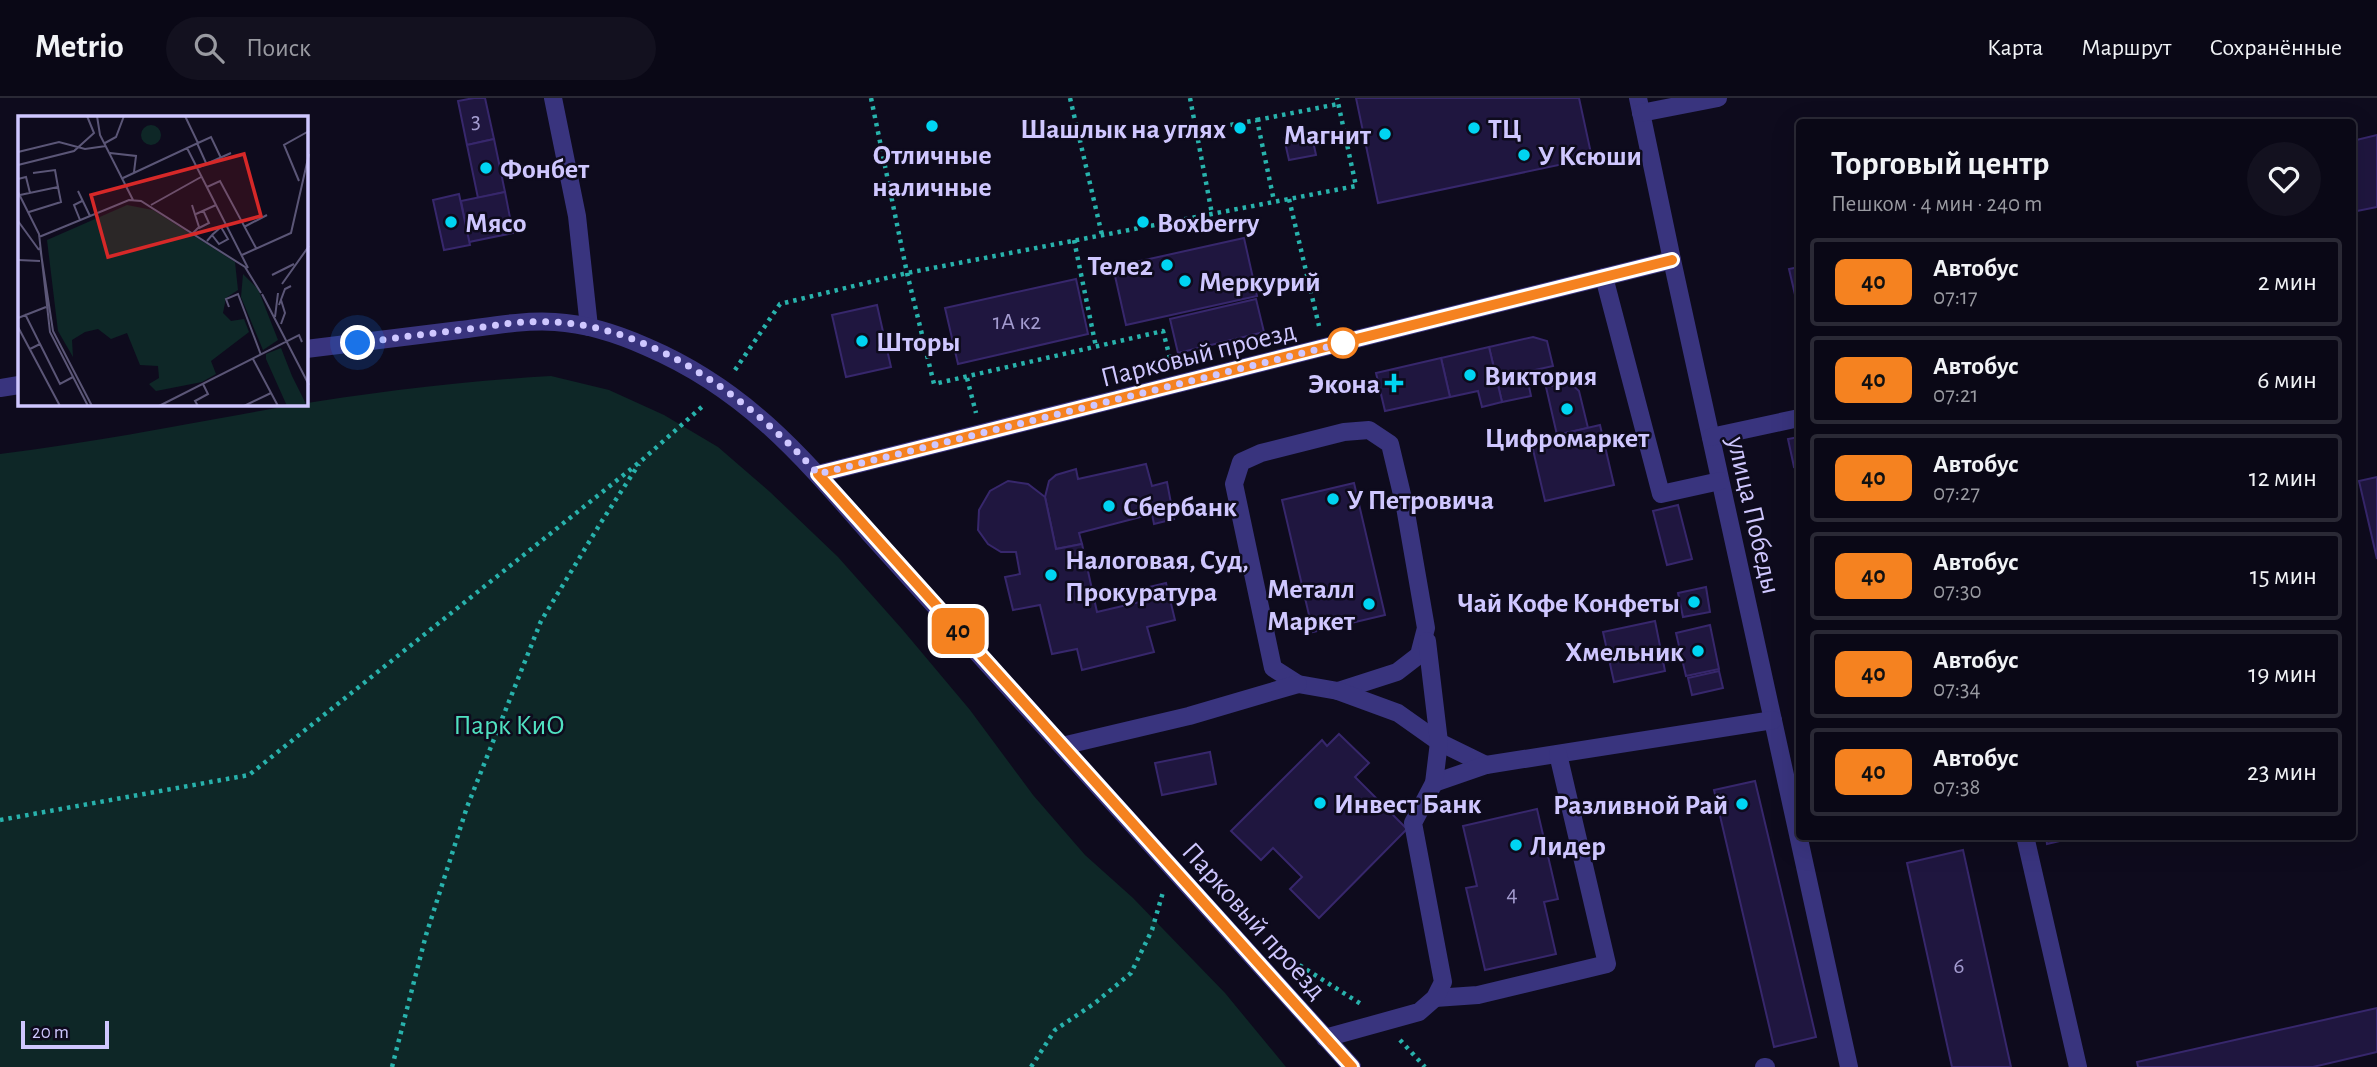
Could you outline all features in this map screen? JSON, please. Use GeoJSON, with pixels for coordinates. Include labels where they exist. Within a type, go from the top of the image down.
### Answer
{"type":"FeatureCollection","features":[{"type":"Feature","properties":{"kind":"street"},"geometry":{"type":"LineString","coordinates":[[553,98],[577,216],[589,327]]}},
{"type":"Feature","properties":{"kind":"street"},"geometry":{"type":"LineString","coordinates":[[1640,105],[1718,98]]}},
{"type":"Feature","properties":{"kind":"street","name":"улица Победы"},"geometry":{"type":"LineString","coordinates":[[1640,105],[1796,825]]}},
{"type":"Feature","properties":{"kind":"street","name":"Парковый проезд"},"geometry":{"type":"LineString","coordinates":[[818,474],[1672,260]]}},
{"type":"Feature","properties":{"kind":"street"},"geometry":{"type":"LineString","coordinates":[[1604,277],[1661,494],[1720,481]]}},
{"type":"Feature","properties":{"kind":"street","name":"Парковый проезд"},"geometry":{"type":"LineString","coordinates":[[308,349],[532,321],[569,323],[617,334],[667,355],[722,388],[758,414],[818,474],[1352,1067]]}},
{"type":"Feature","properties":{"kind":"street"},"geometry":{"type":"LineString","coordinates":[[0,387],[18,385]]}},
{"type":"Feature","properties":{"kind":"street"},"geometry":{"type":"LineString","coordinates":[[1711,437],[1796,419]]}},
{"type":"Feature","properties":{"kind":"street"},"geometry":{"type":"LineString","coordinates":[[1325,1038],[1419,1012],[1435,998],[1443,982],[1413,822],[1434,783],[1439,742],[1426,628],[1405,507],[1390,444],[1369,430],[1343,432],[1261,453],[1241,462],[1234,484],[1273,668],[1298,684],[1338,691],[1398,713],[1439,742],[1486,765]]}},
{"type":"Feature","properties":{"kind":"street"},"geometry":{"type":"LineString","coordinates":[[1338,691],[1397,672],[1419,655],[1426,628]]}},
{"type":"Feature","properties":{"kind":"street"},"geometry":{"type":"LineString","coordinates":[[1062,746],[1189,716],[1298,684]]}},
{"type":"Feature","properties":{"kind":"street"},"geometry":{"type":"LineString","coordinates":[[1434,783],[1486,765],[1773,720]]}},
{"type":"Feature","properties":{"kind":"street"},"geometry":{"type":"LineString","coordinates":[[1435,998],[1478,995],[1608,964],[1558,754]]}},
{"type":"Feature","properties":{"kind":"street","name":"улица Победы"},"geometry":{"type":"LineString","coordinates":[[1799,840],[1849,1067]]}},
{"type":"Feature","properties":{"kind":"street"},"geometry":{"type":"LineString","coordinates":[[2026,840],[2078,1067]]}},
{"type":"Feature","properties":{"kind":"path"},"geometry":{"type":"LineString","coordinates":[[871,98],[907,273],[934,384],[1163,331],[1177,385]]}},
{"type":"Feature","properties":{"kind":"path"},"geometry":{"type":"LineString","coordinates":[[1070,98],[1102,235]]}},
{"type":"Feature","properties":{"kind":"path"},"geometry":{"type":"LineString","coordinates":[[1190,98],[1212,214]]}},
{"type":"Feature","properties":{"kind":"path"},"geometry":{"type":"LineString","coordinates":[[0,820],[249,775],[641,461],[722,388],[780,304],[907,273],[1356,186],[1337,98]]}},
{"type":"Feature","properties":{"kind":"path"},"geometry":{"type":"LineString","coordinates":[[1197,131],[1338,104]]}},
{"type":"Feature","properties":{"kind":"path"},"geometry":{"type":"LineString","coordinates":[[1257,120],[1274,201]]}},
{"type":"Feature","properties":{"kind":"path"},"geometry":{"type":"LineString","coordinates":[[1289,199],[1324,348]]}},
{"type":"Feature","properties":{"kind":"path"},"geometry":{"type":"LineString","coordinates":[[1074,240],[1096,347]]}},
{"type":"Feature","properties":{"kind":"path"},"geometry":{"type":"LineString","coordinates":[[967,378],[982,434]]}},
{"type":"Feature","properties":{"kind":"path"},"geometry":{"type":"LineString","coordinates":[[392,1067],[426,935],[467,807],[541,621],[641,461]]}},
{"type":"Feature","properties":{"kind":"path"},"geometry":{"type":"LineString","coordinates":[[1031,1067],[1055,1030],[1095,1003],[1131,973],[1152,930],[1170,865]]}},
{"type":"Feature","properties":{"kind":"path"},"geometry":{"type":"LineString","coordinates":[[1283,955],[1371,1010],[1425,1067]]}},
{"type":"Feature","properties":{"kind":"green space","name":"Парк КиО"},"geometry":{"type":"Polygon","coordinates":[[[551,376],[609,390],[664,415],[718,447],[838,557],[970,710],[1033,795],[1085,855],[1133,898],[1225,993],[1286,1067],[0,1067],[0,454],[288,406],[308,406],[308,403],[353,396],[551,376]]]}},
{"type":"Feature","properties":{"kind":"building"},"geometry":{"type":"Polygon","coordinates":[[[485,98],[494,139],[467,145],[458,101],[485,98]]]}},
{"type":"Feature","properties":{"kind":"building","name":"ТЦ"},"geometry":{"type":"Polygon","coordinates":[[[1356,98],[1579,98],[1592,158],[1378,203],[1356,98]]]}},
{"type":"Feature","properties":{"kind":"building"},"geometry":{"type":"Polygon","coordinates":[[[1311,132],[1316,155],[1289,160],[1284,138],[1311,132]]]}},
{"type":"Feature","properties":{"kind":"building"},"geometry":{"type":"Polygon","coordinates":[[[2377,135],[2377,207],[2356,211],[2356,140],[2377,135]]]}},
{"type":"Feature","properties":{"kind":"building","name":"Фонбет"},"geometry":{"type":"Polygon","coordinates":[[[494,139],[505,192],[478,198],[467,145],[494,139]]]}},
{"type":"Feature","properties":{"kind":"building"},"geometry":{"type":"Polygon","coordinates":[[[505,192],[513,233],[469,242],[461,201],[505,192]]]}},
{"type":"Feature","properties":{"kind":"building","name":"Мясо"},"geometry":{"type":"Polygon","coordinates":[[[459,194],[470,245],[444,250],[433,200],[459,194]]]}},
{"type":"Feature","properties":{"kind":"building","name":"Меркурий"},"geometry":{"type":"Polygon","coordinates":[[[1244,238],[1257,296],[1126,325],[1113,267],[1244,238]]]}},
{"type":"Feature","properties":{"kind":"building"},"geometry":{"type":"Polygon","coordinates":[[[1796,268],[1796,299],[1789,269],[1796,268]]]}},
{"type":"Feature","properties":{"kind":"building"},"geometry":{"type":"Polygon","coordinates":[[[1076,279],[1088,334],[958,364],[945,308],[1076,279]]]}},
{"type":"Feature","properties":{"kind":"building"},"geometry":{"type":"Polygon","coordinates":[[[1256,299],[1264,332],[1178,353],[1170,319],[1256,299]]]}},
{"type":"Feature","properties":{"kind":"building","name":"Шторы"},"geometry":{"type":"Polygon","coordinates":[[[877,305],[891,367],[846,377],[832,315],[877,305]]]}},
{"type":"Feature","properties":{"kind":"building"},"geometry":{"type":"Polygon","coordinates":[[[1533,337],[1547,341],[1553,366],[1526,372],[1531,396],[1502,402],[1489,347],[1533,337]]]}},
{"type":"Feature","properties":{"kind":"building","name":"Виктория"},"geometry":{"type":"Polygon","coordinates":[[[1489,347],[1502,402],[1482,407],[1478,391],[1450,397],[1441,358],[1489,347]]]}},
{"type":"Feature","properties":{"kind":"building"},"geometry":{"type":"Polygon","coordinates":[[[1441,358],[1450,397],[1385,411],[1376,373],[1441,358]]]}},
{"type":"Feature","properties":{"kind":"building","name":"Цифромаркет"},"geometry":{"type":"Polygon","coordinates":[[[1569,382],[1579,391],[1588,428],[1557,435],[1546,387],[1569,382]]]}},
{"type":"Feature","properties":{"kind":"building"},"geometry":{"type":"Polygon","coordinates":[[[1600,425],[1614,485],[1545,501],[1531,441],[1600,425]]]}},
{"type":"Feature","properties":{"kind":"building"},"geometry":{"type":"Polygon","coordinates":[[[1796,438],[1796,467],[1794,467],[1788,439],[1796,438]]]}},
{"type":"Feature","properties":{"kind":"building","name":"Сбербанк"},"geometry":{"type":"Polygon","coordinates":[[[1146,464],[1152,486],[1167,482],[1174,519],[1154,524],[1152,514],[1079,533],[1082,544],[1056,549],[1045,497],[1049,481],[1056,475],[1076,469],[1078,479],[1146,464]]]}},
{"type":"Feature","properties":{"kind":"building"},"geometry":{"type":"Polygon","coordinates":[[[2377,477],[2377,559],[2359,481],[2377,477]]]}},
{"type":"Feature","properties":{"kind":"building","name":"Налоговая, Суд, Прокуратура"},"geometry":{"type":"Polygon","coordinates":[[[1008,481],[1028,484],[1045,497],[1056,549],[1082,544],[1097,612],[1144,601],[1141,589],[1166,583],[1175,620],[1147,627],[1154,652],[1082,670],[1077,649],[1052,654],[1040,605],[1013,610],[1005,577],[1020,574],[1016,552],[1001,552],[988,544],[978,530],[979,510],[990,491],[1008,481]]]}},
{"type":"Feature","properties":{"kind":"building"},"geometry":{"type":"Polygon","coordinates":[[[1354,483],[1385,615],[1313,632],[1282,500],[1354,483]]]}},
{"type":"Feature","properties":{"kind":"building"},"geometry":{"type":"Polygon","coordinates":[[[1678,505],[1692,559],[1667,565],[1653,511],[1678,505]]]}},
{"type":"Feature","properties":{"kind":"building","name":"Чай Кофе Конфеты"},"geometry":{"type":"Polygon","coordinates":[[[1706,587],[1710,612],[1683,617],[1678,593],[1706,587]]]}},
{"type":"Feature","properties":{"kind":"building"},"geometry":{"type":"Polygon","coordinates":[[[1655,621],[1665,671],[1614,682],[1603,632],[1655,621]]]}},
{"type":"Feature","properties":{"kind":"building","name":"Хмельник"},"geometry":{"type":"Polygon","coordinates":[[[1710,625],[1719,669],[1686,676],[1676,633],[1710,625]]]}},
{"type":"Feature","properties":{"kind":"building"},"geometry":{"type":"Polygon","coordinates":[[[1719,671],[1723,688],[1692,695],[1688,678],[1719,671]]]}},
{"type":"Feature","properties":{"kind":"building","name":"Инвест Банк"},"geometry":{"type":"Polygon","coordinates":[[[1339,734],[1369,763],[1355,777],[1407,829],[1319,918],[1290,889],[1302,877],[1273,848],[1261,860],[1231,831],[1322,740],[1327,746],[1339,734]]]}},
{"type":"Feature","properties":{"kind":"building"},"geometry":{"type":"Polygon","coordinates":[[[1210,752],[1216,784],[1162,795],[1155,763],[1210,752]]]}},
{"type":"Feature","properties":{"kind":"building"},"geometry":{"type":"Polygon","coordinates":[[[1755,781],[1816,1037],[1774,1047],[1714,790],[1755,781]]]}},
{"type":"Feature","properties":{"kind":"building"},"geometry":{"type":"Polygon","coordinates":[[[1537,809],[1558,899],[1544,902],[1556,954],[1485,970],[1466,888],[1477,886],[1463,826],[1537,809]]]}},
{"type":"Feature","properties":{"kind":"building"},"geometry":{"type":"Polygon","coordinates":[[[2046,840],[2064,840],[2047,844],[2046,840]]]}},
{"type":"Feature","properties":{"kind":"building"},"geometry":{"type":"Polygon","coordinates":[[[1963,850],[2011,1067],[1952,1067],[1907,863],[1963,850]]]}},
{"type":"Feature","properties":{"kind":"building"},"geometry":{"type":"Polygon","coordinates":[[[2377,1008],[2377,1052],[2313,1067],[2138,1067],[2137,1062],[2377,1008]]]}},
{"type":"Feature","properties":{"kind":"bus line","name":"40"},"geometry":{"type":"LineString","coordinates":[[1352,1067],[818,474],[1672,260]]}},
{"type":"Feature","properties":{"kind":"place","name":"Отличные наличные"},"geometry":{"type":"Point","coordinates":[932,126]}},
{"type":"Feature","properties":{"kind":"place","name":"Шашлык на углях"},"geometry":{"type":"Point","coordinates":[1240,128]}},
{"type":"Feature","properties":{"kind":"place","name":"ТЦ"},"geometry":{"type":"Point","coordinates":[1474,128]}},
{"type":"Feature","properties":{"kind":"place","name":"Магнит"},"geometry":{"type":"Point","coordinates":[1385,134]}},
{"type":"Feature","properties":{"kind":"place","name":"У Ксюши"},"geometry":{"type":"Point","coordinates":[1524,155]}},
{"type":"Feature","properties":{"kind":"place","name":"Фонбет"},"geometry":{"type":"Point","coordinates":[486,168]}},
{"type":"Feature","properties":{"kind":"place","name":"Мясо"},"geometry":{"type":"Point","coordinates":[451,222]}},
{"type":"Feature","properties":{"kind":"place","name":"Boxberry"},"geometry":{"type":"Point","coordinates":[1143,222]}},
{"type":"Feature","properties":{"kind":"place","name":"Теле2"},"geometry":{"type":"Point","coordinates":[1167,265]}},
{"type":"Feature","properties":{"kind":"place","name":"Меркурий"},"geometry":{"type":"Point","coordinates":[1185,281]}},
{"type":"Feature","properties":{"kind":"place","name":"Шторы"},"geometry":{"type":"Point","coordinates":[862,341]}},
{"type":"Feature","properties":{"kind":"place","name":"Виктория"},"geometry":{"type":"Point","coordinates":[1470,375]}},
{"type":"Feature","properties":{"kind":"place","name":"Экона"},"geometry":{"type":"Point","coordinates":[1394,383]}},
{"type":"Feature","properties":{"kind":"place","name":"Цифромаркет"},"geometry":{"type":"Point","coordinates":[1567,409]}},
{"type":"Feature","properties":{"kind":"place","name":"У Петровича"},"geometry":{"type":"Point","coordinates":[1333,499]}},
{"type":"Feature","properties":{"kind":"place","name":"Сбербанк"},"geometry":{"type":"Point","coordinates":[1109,506]}},
{"type":"Feature","properties":{"kind":"place","name":"Налоговая, Суд, Прокуратура"},"geometry":{"type":"Point","coordinates":[1051,575]}},
{"type":"Feature","properties":{"kind":"place","name":"Чай Кофе Конфеты"},"geometry":{"type":"Point","coordinates":[1694,602]}},
{"type":"Feature","properties":{"kind":"place","name":"Металл Маркет"},"geometry":{"type":"Point","coordinates":[1369,604]}},
{"type":"Feature","properties":{"kind":"place","name":"Хмельник"},"geometry":{"type":"Point","coordinates":[1698,651]}},
{"type":"Feature","properties":{"kind":"place","name":"Инвест Банк"},"geometry":{"type":"Point","coordinates":[1320,803]}},
{"type":"Feature","properties":{"kind":"place","name":"Разливной Рай"},"geometry":{"type":"Point","coordinates":[1742,804]}},
{"type":"Feature","properties":{"kind":"place","name":"Лидер"},"geometry":{"type":"Point","coordinates":[1516,845]}},
{"type":"Feature","properties":{"kind":"route"},"geometry":{"type":"LineString","coordinates":[[358,343],[532,321],[569,323],[617,334],[667,355],[732,394],[758,414],[818,474],[1351,341],[1343,343]]}}]}
